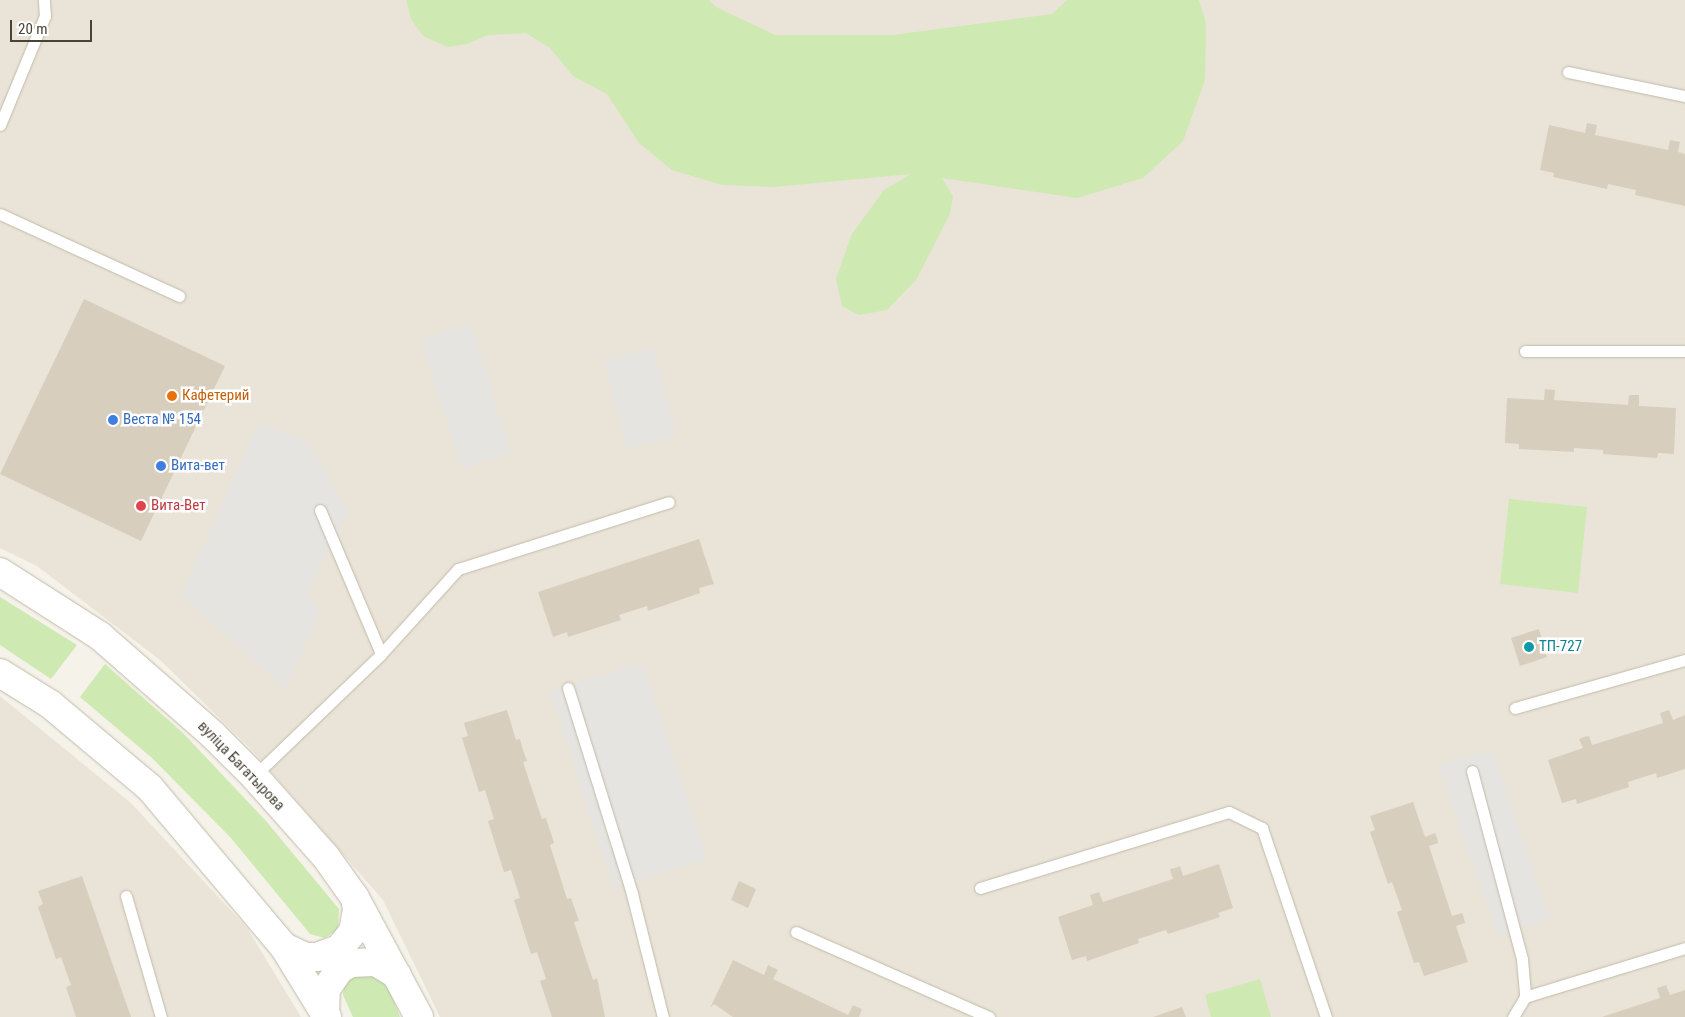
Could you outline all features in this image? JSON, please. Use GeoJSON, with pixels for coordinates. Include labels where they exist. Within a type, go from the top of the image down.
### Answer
{"type":"FeatureCollection","features":[{"type":"Feature","properties":{"kind":"street","name":"вуліца Багатырова"},"geometry":{"type":"LineString","coordinates":[[0,572],[100,636],[212,734],[254,776],[326,857],[355,898],[420,1017]]}},
{"type":"Feature","properties":{"kind":"street"},"geometry":{"type":"LineString","coordinates":[[0,672],[50,704],[150,788],[284,947],[326,1015]]}},
{"type":"Feature","properties":{"kind":"street"},"geometry":{"type":"LineString","coordinates":[[284,947],[311,957],[339,949],[353,932],[357,921],[355,898]]}},
{"type":"Feature","properties":{"kind":"street"},"geometry":{"type":"LineString","coordinates":[[326,1015],[326,989],[340,969],[351,963],[376,962],[397,975]]}},
{"type":"Feature","properties":{"kind":"lane"},"geometry":{"type":"LineString","coordinates":[[0,125],[45,16],[44,0]]}},
{"type":"Feature","properties":{"kind":"lane"},"geometry":{"type":"LineString","coordinates":[[1568,72],[1685,96]]}},
{"type":"Feature","properties":{"kind":"lane"},"geometry":{"type":"LineString","coordinates":[[0,214],[179,296]]}},
{"type":"Feature","properties":{"kind":"lane"},"geometry":{"type":"LineString","coordinates":[[1525,351],[1685,351]]}},
{"type":"Feature","properties":{"kind":"lane"},"geometry":{"type":"LineString","coordinates":[[254,776],[380,654],[458,569],[669,502]]}},
{"type":"Feature","properties":{"kind":"lane"},"geometry":{"type":"LineString","coordinates":[[320,510],[380,654]]}},
{"type":"Feature","properties":{"kind":"lane"},"geometry":{"type":"LineString","coordinates":[[1514,708],[1685,660]]}},
{"type":"Feature","properties":{"kind":"lane"},"geometry":{"type":"LineString","coordinates":[[568,688],[632,894],[663,1017]]}},
{"type":"Feature","properties":{"kind":"lane"},"geometry":{"type":"LineString","coordinates":[[1472,771],[1522,959],[1525,997],[1513,1017]]}},
{"type":"Feature","properties":{"kind":"lane"},"geometry":{"type":"LineString","coordinates":[[980,888],[1229,812],[1262,828],[1326,1017]]}},
{"type":"Feature","properties":{"kind":"lane"},"geometry":{"type":"LineString","coordinates":[[126,896],[161,1017]]}},
{"type":"Feature","properties":{"kind":"lane"},"geometry":{"type":"LineString","coordinates":[[796,932],[989,1017]]}},
{"type":"Feature","properties":{"kind":"lane"},"geometry":{"type":"LineString","coordinates":[[1525,997],[1685,948]]}},
{"type":"Feature","properties":{"kind":"shaded area"},"geometry":{"type":"Polygon","coordinates":[[[0,0],[1685,0],[1685,1017],[440,1017],[383,900],[250,748],[160,660],[37,566],[0,548],[0,0]]]}},
{"type":"Feature","properties":{"kind":"shaded area"},"geometry":{"type":"Polygon","coordinates":[[[471,324],[511,453],[461,469],[421,339],[471,324]]]}},
{"type":"Feature","properties":{"kind":"shaded area"},"geometry":{"type":"Polygon","coordinates":[[[654,348],[677,436],[627,449],[604,361],[654,348]]]}},
{"type":"Feature","properties":{"kind":"shaded area"},"geometry":{"type":"Polygon","coordinates":[[[259,422],[308,442],[348,511],[306,594],[320,612],[285,689],[181,595],[259,422]]]}},
{"type":"Feature","properties":{"kind":"shaded area"},"geometry":{"type":"Polygon","coordinates":[[[642,662],[707,859],[614,889],[550,692],[642,662]]]}},
{"type":"Feature","properties":{"kind":"shaded area"},"geometry":{"type":"Polygon","coordinates":[[[0,696],[131,803],[247,928],[301,1017],[0,1017],[0,696]]]}},
{"type":"Feature","properties":{"kind":"shaded area"},"geometry":{"type":"Polygon","coordinates":[[[1492,750],[1549,919],[1498,935],[1438,765],[1492,750]]]}},
{"type":"Feature","properties":{"kind":"green space"},"geometry":{"type":"Polygon","coordinates":[[[406,0],[709,0],[716,7],[775,35],[893,35],[1052,14],[1067,0],[1199,0],[1206,23],[1205,80],[1183,141],[1143,178],[1077,198],[942,178],[953,196],[950,214],[916,280],[887,310],[859,315],[842,306],[836,279],[852,234],[884,190],[911,174],[774,187],[722,185],[672,170],[639,143],[607,94],[573,76],[550,48],[526,33],[488,35],[467,44],[448,47],[423,36],[411,19],[406,0]]]}},
{"type":"Feature","properties":{"kind":"green space"},"geometry":{"type":"Polygon","coordinates":[[[1509,499],[1587,507],[1578,593],[1500,584],[1509,499]]]}},
{"type":"Feature","properties":{"kind":"green space"},"geometry":{"type":"Polygon","coordinates":[[[0,597],[77,645],[51,679],[0,645],[0,597]]]}},
{"type":"Feature","properties":{"kind":"green space"},"geometry":{"type":"Polygon","coordinates":[[[105,664],[183,733],[266,821],[339,909],[338,929],[325,938],[310,934],[231,838],[152,758],[80,697],[105,664]]]}},
{"type":"Feature","properties":{"kind":"green space"},"geometry":{"type":"Polygon","coordinates":[[[360,969],[385,979],[400,1017],[353,1017],[343,995],[345,982],[360,969]]]}},
{"type":"Feature","properties":{"kind":"green space"},"geometry":{"type":"Polygon","coordinates":[[[1260,979],[1271,1017],[1211,1017],[1205,995],[1260,979]]]}},
{"type":"Feature","properties":{"kind":"building"},"geometry":{"type":"Polygon","coordinates":[[[1587,123],[1597,125],[1595,135],[1668,150],[1670,140],[1680,142],[1678,152],[1685,154],[1685,206],[1635,195],[1636,190],[1608,184],[1607,189],[1553,177],[1554,173],[1540,170],[1549,125],[1585,133],[1587,123]]]}},
{"type":"Feature","properties":{"kind":"building","name":"Веста № 154"},"geometry":{"type":"Polygon","coordinates":[[[84,299],[225,366],[141,541],[0,474],[84,299]]]}},
{"type":"Feature","properties":{"kind":"building"},"geometry":{"type":"Polygon","coordinates":[[[1545,389],[1555,390],[1554,400],[1628,405],[1629,395],[1639,395],[1639,406],[1676,408],[1674,454],[1658,453],[1657,458],[1603,454],[1603,450],[1574,448],[1574,452],[1519,449],[1519,444],[1505,443],[1507,398],[1544,400],[1545,389]]]}},
{"type":"Feature","properties":{"kind":"building"},"geometry":{"type":"Polygon","coordinates":[[[699,539],[714,584],[699,588],[700,593],[648,611],[647,606],[619,615],[621,620],[568,637],[567,632],[553,637],[538,592],[699,539]]]}},
{"type":"Feature","properties":{"kind":"building","name":"ТП-727"},"geometry":{"type":"Polygon","coordinates":[[[1539,629],[1547,657],[1520,666],[1511,638],[1539,629]]]}},
{"type":"Feature","properties":{"kind":"building"},"geometry":{"type":"Polygon","coordinates":[[[507,710],[516,740],[520,739],[527,761],[523,762],[542,819],[546,818],[554,843],[550,845],[567,899],[571,898],[579,921],[574,922],[593,980],[597,978],[605,1017],[552,1017],[540,981],[546,979],[537,952],[531,954],[514,900],[520,898],[511,870],[504,872],[488,821],[494,819],[485,790],[479,792],[462,738],[468,736],[464,723],[507,710]]]}},
{"type":"Feature","properties":{"kind":"building"},"geometry":{"type":"Polygon","coordinates":[[[1669,710],[1673,720],[1685,715],[1685,769],[1657,778],[1656,773],[1628,782],[1629,787],[1577,804],[1576,799],[1562,803],[1548,760],[1583,748],[1579,739],[1584,737],[1589,736],[1592,745],[1663,723],[1660,713],[1669,710]]]}},
{"type":"Feature","properties":{"kind":"building"},"geometry":{"type":"Polygon","coordinates":[[[1413,802],[1425,837],[1435,833],[1437,838],[1438,843],[1429,846],[1452,916],[1462,913],[1464,918],[1465,923],[1456,926],[1468,962],[1424,976],[1419,962],[1414,963],[1397,912],[1402,910],[1392,882],[1388,884],[1370,832],[1375,830],[1370,816],[1413,802]]]}},
{"type":"Feature","properties":{"kind":"building"},"geometry":{"type":"Polygon","coordinates":[[[1219,864],[1233,908],[1218,913],[1220,917],[1168,934],[1166,930],[1138,939],[1139,943],[1087,961],[1086,956],[1072,960],[1058,917],[1093,905],[1090,895],[1099,892],[1103,902],[1173,879],[1170,869],[1180,866],[1183,876],[1219,864]]]}},
{"type":"Feature","properties":{"kind":"building"},"geometry":{"type":"Polygon","coordinates":[[[82,876],[131,1017],[76,1017],[66,987],[71,985],[61,957],[56,959],[38,907],[43,904],[38,891],[82,876]]]}},
{"type":"Feature","properties":{"kind":"building"},"geometry":{"type":"Polygon","coordinates":[[[739,881],[756,889],[748,908],[731,900],[739,881]]]}},
{"type":"Feature","properties":{"kind":"building"},"geometry":{"type":"Polygon","coordinates":[[[733,960],[764,975],[768,965],[778,970],[773,979],[848,1015],[853,1005],[862,1009],[859,1017],[733,1017],[714,1004],[710,1008],[733,960]]]}},
{"type":"Feature","properties":{"kind":"building"},"geometry":{"type":"Polygon","coordinates":[[[1666,985],[1670,995],[1685,990],[1685,1017],[1602,1017],[1660,998],[1657,988],[1666,985]]]}},
{"type":"Feature","properties":{"kind":"building"},"geometry":{"type":"Polygon","coordinates":[[[1182,1007],[1186,1017],[1153,1017],[1182,1007]]]}},
{"type":"Feature","properties":{"kind":"place","name":"Кафетерий"},"geometry":{"type":"Point","coordinates":[172,396]}},
{"type":"Feature","properties":{"kind":"place","name":"Веста № 154"},"geometry":{"type":"Point","coordinates":[113,420]}},
{"type":"Feature","properties":{"kind":"place","name":"Вита-вет"},"geometry":{"type":"Point","coordinates":[161,466]}},
{"type":"Feature","properties":{"kind":"place","name":"Вита-Вет"},"geometry":{"type":"Point","coordinates":[141,506]}},
{"type":"Feature","properties":{"kind":"place","name":"ТП-727"},"geometry":{"type":"Point","coordinates":[1529,647]}}]}
